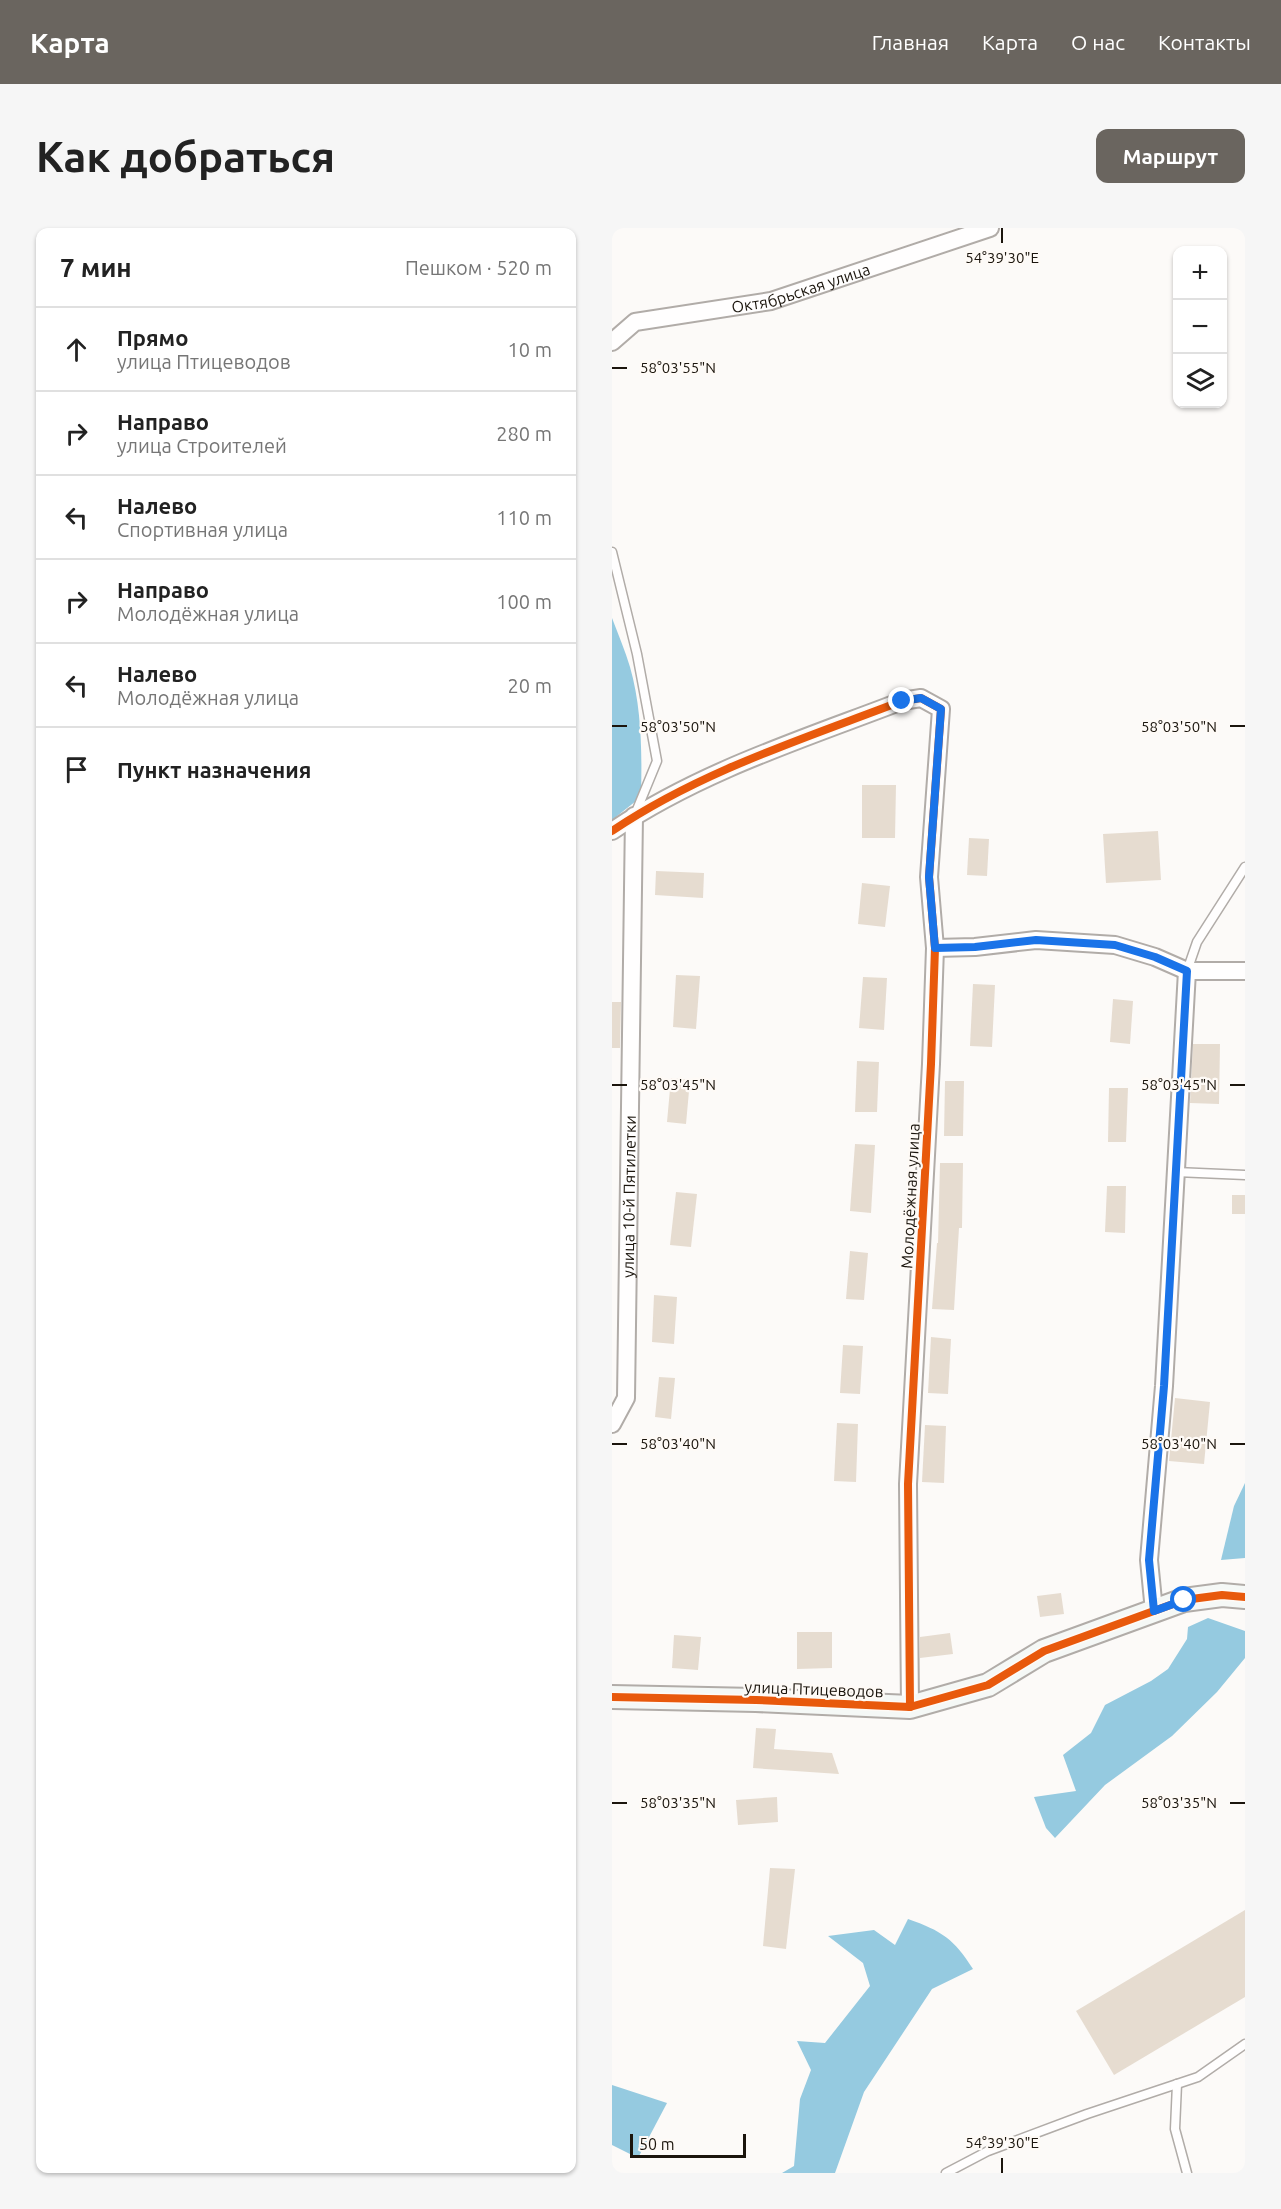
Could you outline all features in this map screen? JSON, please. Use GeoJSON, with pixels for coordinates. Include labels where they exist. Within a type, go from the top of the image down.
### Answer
{"type":"FeatureCollection","features":[{"type":"Feature","properties":{"kind":"street","name":"Октябрьская улица"},"geometry":{"type":"LineString","coordinates":[[612,342],[635,322],[771,301],[990,228]]}},
{"type":"Feature","properties":{"kind":"street","name":"Молодёжная улица"},"geometry":{"type":"LineString","coordinates":[[634,816],[723,769],[902,701],[921,698],[941,709],[929,877],[935,948],[908,1484],[910,1707]]}},
{"type":"Feature","properties":{"kind":"street"},"geometry":{"type":"LineString","coordinates":[[612,831],[634,816]]}},
{"type":"Feature","properties":{"kind":"street","name":"улица 10-й Пятилетки"},"geometry":{"type":"LineString","coordinates":[[612,1424],[626,1398],[634,816]]}},
{"type":"Feature","properties":{"kind":"street"},"geometry":{"type":"LineString","coordinates":[[935,948],[975,947],[1036,940],[1115,945],[1155,957],[1187,971],[1245,971]]}},
{"type":"Feature","properties":{"kind":"street"},"geometry":{"type":"LineString","coordinates":[[1154,1611],[1149,1560],[1164,1386],[1187,971]]}},
{"type":"Feature","properties":{"kind":"street","name":"улица Птицеводов"},"geometry":{"type":"LineString","coordinates":[[612,1697],[756,1700],[910,1707],[988,1685],[1044,1651],[1184,1600],[1222,1595],[1245,1597]]}},
{"type":"Feature","properties":{"kind":"lane"},"geometry":{"type":"LineString","coordinates":[[612,552],[637,654],[657,761],[634,816]]}},
{"type":"Feature","properties":{"kind":"lane"},"geometry":{"type":"LineString","coordinates":[[1187,971],[1197,942],[1245,867]]}},
{"type":"Feature","properties":{"kind":"lane"},"geometry":{"type":"LineString","coordinates":[[1176,1172],[1245,1174]]}},
{"type":"Feature","properties":{"kind":"lane"},"geometry":{"type":"LineString","coordinates":[[946,2173],[988,2151],[1087,2114],[1198,2077],[1245,2044]]}},
{"type":"Feature","properties":{"kind":"lane"},"geometry":{"type":"LineString","coordinates":[[1177,2084],[1175,2129],[1187,2173]]}},
{"type":"Feature","properties":{"kind":"water"},"geometry":{"type":"Polygon","coordinates":[[[612,618],[634,683],[639,715],[641,797],[612,820],[612,618]]]}},
{"type":"Feature","properties":{"kind":"water"},"geometry":{"type":"Polygon","coordinates":[[[1245,1483],[1245,1558],[1221,1560],[1234,1506],[1245,1483]]]}},
{"type":"Feature","properties":{"kind":"water"},"geometry":{"type":"Polygon","coordinates":[[[1208,1618],[1245,1631],[1245,1658],[1217,1692],[1172,1736],[1105,1785],[1055,1838],[1046,1828],[1034,1797],[1076,1791],[1063,1755],[1091,1733],[1105,1705],[1151,1681],[1168,1669],[1187,1639],[1188,1627],[1208,1618]]]}},
{"type":"Feature","properties":{"kind":"water"},"geometry":{"type":"Polygon","coordinates":[[[908,1919],[946,1937],[960,1950],[973,1969],[932,1989],[864,2092],[835,2173],[782,2173],[794,2166],[800,2099],[811,2070],[797,2041],[825,2043],[870,1986],[863,1963],[828,1936],[874,1930],[895,1945],[908,1919]]]}},
{"type":"Feature","properties":{"kind":"water"},"geometry":{"type":"Polygon","coordinates":[[[612,2085],[667,2103],[638,2158],[612,2145],[612,2085]]]}},
{"type":"Feature","properties":{"kind":"building"},"geometry":{"type":"Polygon","coordinates":[[[862,785],[896,785],[895,838],[862,838],[862,785]]]}},
{"type":"Feature","properties":{"kind":"building"},"geometry":{"type":"Polygon","coordinates":[[[1158,831],[1161,880],[1106,883],[1103,834],[1158,831]]]}},
{"type":"Feature","properties":{"kind":"building"},"geometry":{"type":"Polygon","coordinates":[[[969,838],[989,839],[987,876],[967,875],[969,838]]]}},
{"type":"Feature","properties":{"kind":"building"},"geometry":{"type":"Polygon","coordinates":[[[656,871],[704,873],[703,898],[655,895],[656,871]]]}},
{"type":"Feature","properties":{"kind":"building"},"geometry":{"type":"Polygon","coordinates":[[[862,883],[890,886],[885,927],[858,924],[862,883]]]}},
{"type":"Feature","properties":{"kind":"building"},"geometry":{"type":"Polygon","coordinates":[[[676,975],[700,976],[696,1029],[673,1027],[676,975]]]}},
{"type":"Feature","properties":{"kind":"building"},"geometry":{"type":"Polygon","coordinates":[[[863,977],[887,978],[884,1030],[859,1028],[863,977]]]}},
{"type":"Feature","properties":{"kind":"building"},"geometry":{"type":"Polygon","coordinates":[[[973,984],[995,985],[992,1047],[970,1046],[973,984]]]}},
{"type":"Feature","properties":{"kind":"building"},"geometry":{"type":"Polygon","coordinates":[[[1113,999],[1133,1001],[1130,1044],[1110,1042],[1113,999]]]}},
{"type":"Feature","properties":{"kind":"building"},"geometry":{"type":"Polygon","coordinates":[[[612,1002],[621,1002],[620,1048],[612,1048],[612,1002]]]}},
{"type":"Feature","properties":{"kind":"building"},"geometry":{"type":"Polygon","coordinates":[[[1193,1044],[1220,1044],[1219,1104],[1190,1103],[1193,1044]]]}},
{"type":"Feature","properties":{"kind":"building"},"geometry":{"type":"Polygon","coordinates":[[[857,1061],[879,1062],[877,1112],[855,1112],[857,1061]]]}},
{"type":"Feature","properties":{"kind":"building"},"geometry":{"type":"Polygon","coordinates":[[[671,1078],[690,1080],[686,1124],[667,1122],[671,1078]]]}},
{"type":"Feature","properties":{"kind":"building"},"geometry":{"type":"Polygon","coordinates":[[[945,1081],[964,1081],[963,1136],[944,1136],[945,1081]]]}},
{"type":"Feature","properties":{"kind":"building"},"geometry":{"type":"Polygon","coordinates":[[[1109,1088],[1128,1088],[1126,1142],[1108,1142],[1109,1088]]]}},
{"type":"Feature","properties":{"kind":"building"},"geometry":{"type":"Polygon","coordinates":[[[855,1144],[875,1145],[871,1213],[850,1211],[855,1144]]]}},
{"type":"Feature","properties":{"kind":"building"},"geometry":{"type":"Polygon","coordinates":[[[940,1163],[963,1163],[962,1228],[959,1228],[954,1310],[932,1309],[938,1243],[940,1163]]]}},
{"type":"Feature","properties":{"kind":"building"},"geometry":{"type":"Polygon","coordinates":[[[1107,1186],[1126,1186],[1125,1233],[1105,1232],[1107,1186]]]}},
{"type":"Feature","properties":{"kind":"building"},"geometry":{"type":"Polygon","coordinates":[[[676,1192],[697,1194],[691,1247],[670,1245],[676,1192]]]}},
{"type":"Feature","properties":{"kind":"building"},"geometry":{"type":"Polygon","coordinates":[[[1232,1195],[1245,1195],[1245,1214],[1232,1214],[1232,1195]]]}},
{"type":"Feature","properties":{"kind":"building"},"geometry":{"type":"Polygon","coordinates":[[[850,1251],[868,1253],[864,1300],[846,1299],[850,1251]]]}},
{"type":"Feature","properties":{"kind":"building"},"geometry":{"type":"Polygon","coordinates":[[[654,1295],[677,1297],[674,1344],[652,1342],[654,1295]]]}},
{"type":"Feature","properties":{"kind":"building"},"geometry":{"type":"Polygon","coordinates":[[[931,1337],[951,1339],[948,1394],[928,1393],[931,1337]]]}},
{"type":"Feature","properties":{"kind":"building"},"geometry":{"type":"Polygon","coordinates":[[[843,1345],[863,1346],[860,1394],[840,1393],[843,1345]]]}},
{"type":"Feature","properties":{"kind":"building"},"geometry":{"type":"Polygon","coordinates":[[[659,1377],[675,1378],[671,1419],[655,1417],[659,1377]]]}},
{"type":"Feature","properties":{"kind":"building"},"geometry":{"type":"Polygon","coordinates":[[[1175,1398],[1210,1402],[1204,1464],[1169,1461],[1175,1398]]]}},
{"type":"Feature","properties":{"kind":"building"},"geometry":{"type":"Polygon","coordinates":[[[837,1423],[858,1424],[856,1482],[834,1481],[837,1423]]]}},
{"type":"Feature","properties":{"kind":"building"},"geometry":{"type":"Polygon","coordinates":[[[925,1425],[946,1426],[944,1483],[922,1482],[925,1425]]]}},
{"type":"Feature","properties":{"kind":"building"},"geometry":{"type":"Polygon","coordinates":[[[1061,1593],[1064,1614],[1040,1617],[1037,1596],[1061,1593]]]}},
{"type":"Feature","properties":{"kind":"building"},"geometry":{"type":"Polygon","coordinates":[[[797,1632],[832,1632],[832,1668],[797,1669],[797,1632]]]}},
{"type":"Feature","properties":{"kind":"building"},"geometry":{"type":"Polygon","coordinates":[[[950,1633],[953,1654],[920,1658],[920,1637],[950,1633]]]}},
{"type":"Feature","properties":{"kind":"building"},"geometry":{"type":"Polygon","coordinates":[[[674,1635],[701,1637],[698,1670],[672,1668],[674,1635]]]}},
{"type":"Feature","properties":{"kind":"building"},"geometry":{"type":"Polygon","coordinates":[[[756,1728],[776,1729],[774,1749],[832,1753],[839,1774],[753,1768],[756,1728]]]}},
{"type":"Feature","properties":{"kind":"building"},"geometry":{"type":"Polygon","coordinates":[[[777,1797],[778,1822],[738,1825],[736,1800],[777,1797]]]}},
{"type":"Feature","properties":{"kind":"building"},"geometry":{"type":"Polygon","coordinates":[[[770,1868],[795,1869],[786,1949],[763,1946],[770,1868]]]}},
{"type":"Feature","properties":{"kind":"building"},"geometry":{"type":"Polygon","coordinates":[[[1245,1910],[1245,1997],[1114,2075],[1076,2011],[1245,1910]]]}},
{"type":"Feature","properties":{"kind":"cycle path"},"geometry":{"type":"LineString","coordinates":[[612,831],[646,810],[717,774],[790,743],[902,701],[921,698],[941,709],[929,877],[935,948],[931,1064],[908,1484],[910,1707]]}},
{"type":"Feature","properties":{"kind":"cycle path"},"geometry":{"type":"LineString","coordinates":[[612,1697],[756,1700],[910,1707],[988,1685],[1044,1651],[1184,1600],[1222,1595],[1245,1597]]}},
{"type":"Feature","properties":{"kind":"route"},"geometry":{"type":"LineString","coordinates":[[902,701],[921,698],[941,709],[929,877],[935,948],[975,947],[1036,940],[1115,945],[1155,957],[1187,971],[1164,1386],[1149,1560],[1154,1611],[1184,1600]]}}]}
